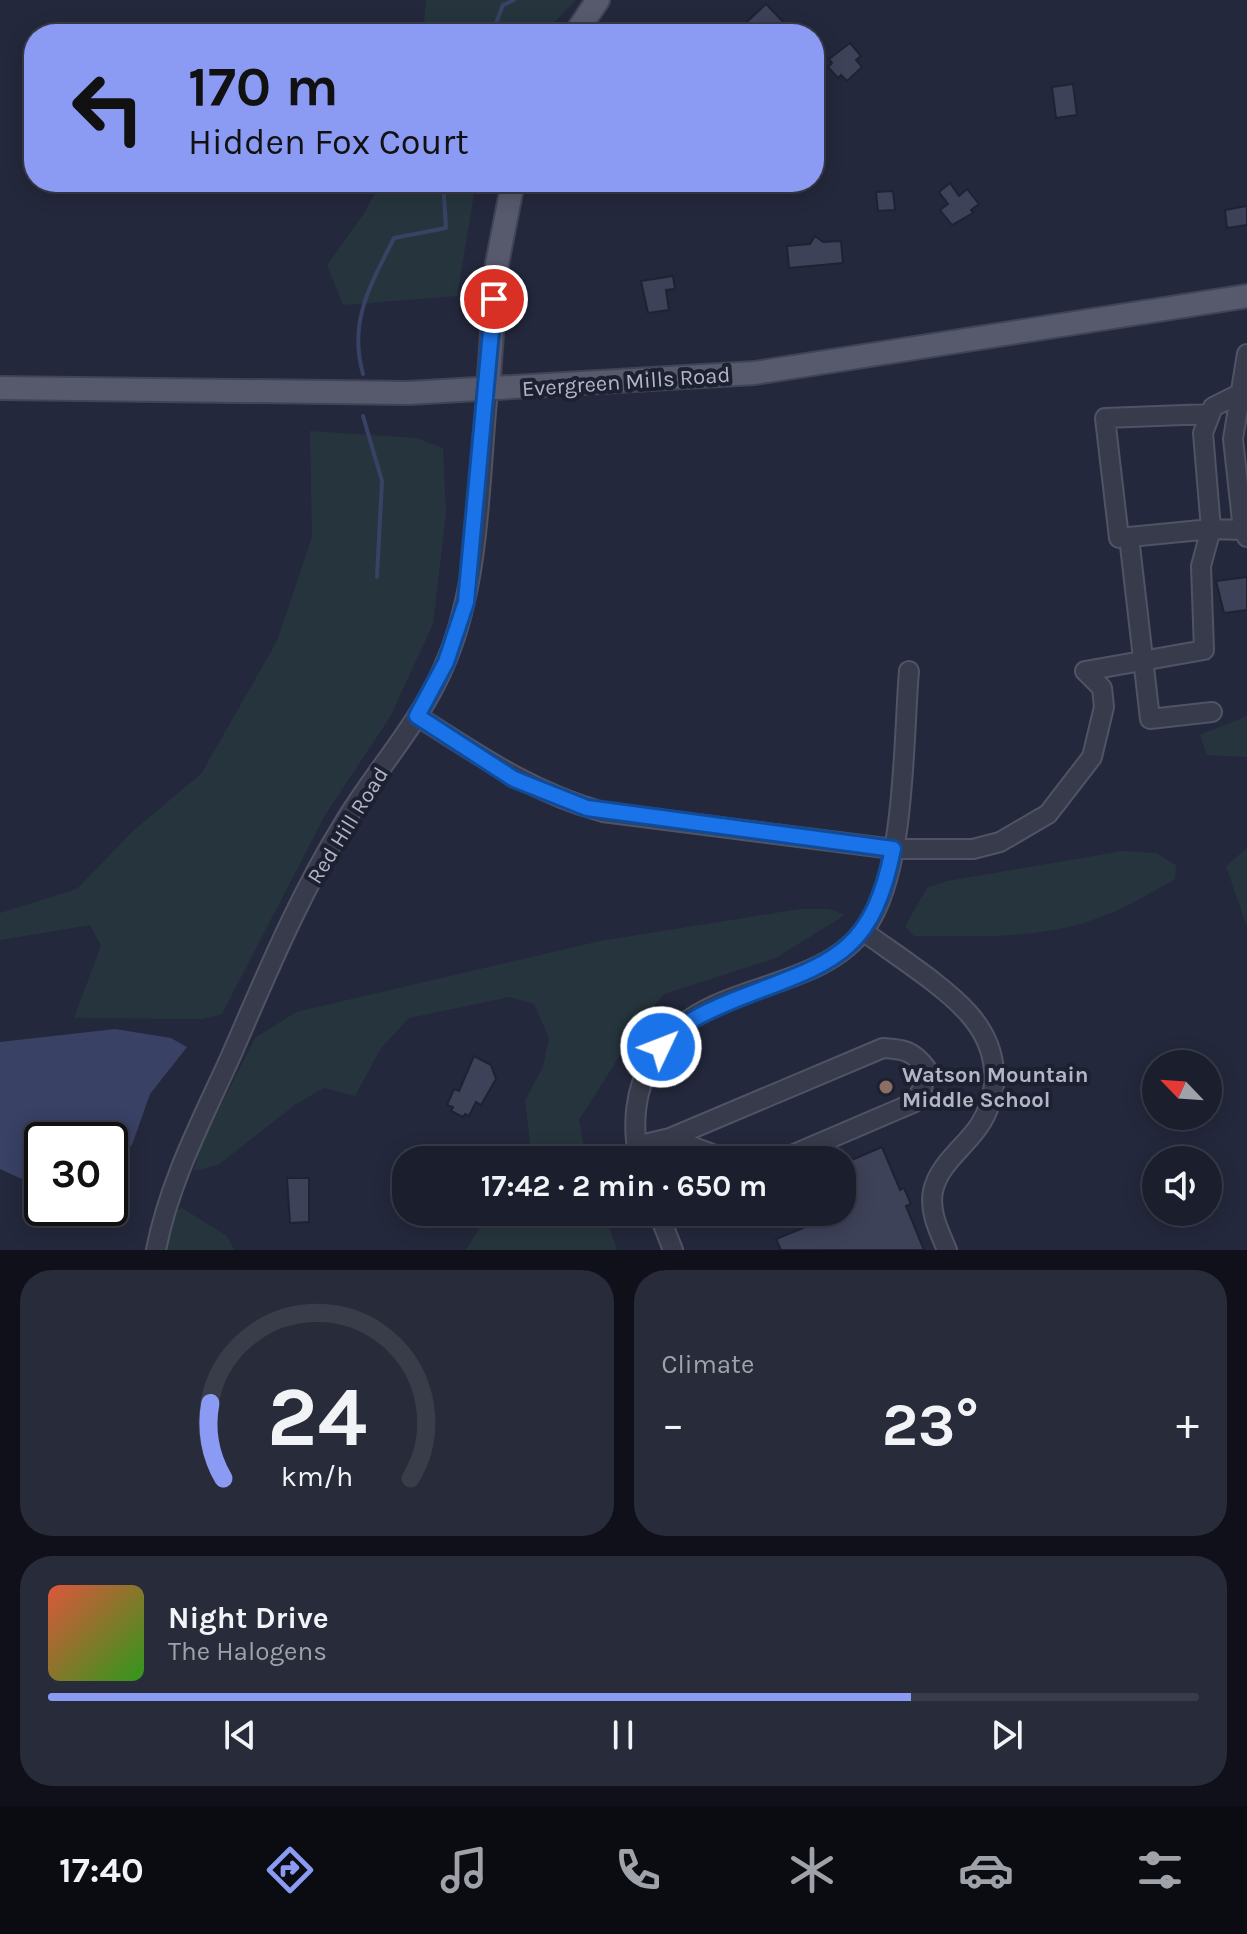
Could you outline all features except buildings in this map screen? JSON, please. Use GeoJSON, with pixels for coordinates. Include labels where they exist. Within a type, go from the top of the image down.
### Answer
{"type":"FeatureCollection","features":[{"type":"Feature","properties":{"kind":"main road"},"geometry":{"type":"LineString","coordinates":[[582,24],[598,0]]}},
{"type":"Feature","properties":{"kind":"main road"},"geometry":{"type":"LineString","coordinates":[[488,390],[497,264],[511,192]]}},
{"type":"Feature","properties":{"kind":"main road","name":"Evergreen Mills Road"},"geometry":{"type":"LineString","coordinates":[[0,388],[377,393],[488,390],[755,373],[1247,296]]}},
{"type":"Feature","properties":{"kind":"street"},"geometry":{"type":"LineString","coordinates":[[1210,414],[1105,418],[1119,538],[1211,529],[1245,534],[1233,439],[1247,354]]}},
{"type":"Feature","properties":{"kind":"street","name":"Red Hill Road"},"geometry":{"type":"LineString","coordinates":[[156,1250],[183,1163],[315,873],[346,819],[417,716],[446,662],[466,602],[488,390]]}},
{"type":"Feature","properties":{"kind":"street"},"geometry":{"type":"LineString","coordinates":[[417,716],[514,779],[571,803],[603,812],[893,849],[973,849],[1022,831],[1048,814],[1079,778],[1101,731],[1102,688],[1085,671],[1204,650],[1201,566],[1211,529],[1203,433],[1213,407],[1239,394]]}},
{"type":"Feature","properties":{"kind":"street"},"geometry":{"type":"LineString","coordinates":[[1129,537],[1150,719],[1212,712]]}},
{"type":"Feature","properties":{"kind":"street"},"geometry":{"type":"LineString","coordinates":[[638,1146],[639,1091],[646,1070],[675,1030],[698,1014],[829,960],[855,942],[880,903],[893,849],[909,671]]}},
{"type":"Feature","properties":{"kind":"street"},"geometry":{"type":"LineString","coordinates":[[863,931],[967,1011],[991,1047],[996,1075],[991,1103],[978,1127],[944,1167],[933,1191],[933,1218],[947,1250]]}},
{"type":"Feature","properties":{"kind":"street"},"geometry":{"type":"LineString","coordinates":[[653,1146],[883,1048],[905,1049],[926,1068],[922,1090],[913,1103],[813,1146]]}},
{"type":"Feature","properties":{"kind":"street"},"geometry":{"type":"LineString","coordinates":[[670,1138],[691,1146]]}},
{"type":"Feature","properties":{"kind":"street"},"geometry":{"type":"LineString","coordinates":[[664,1226],[673,1250]]}},
{"type":"Feature","properties":{"kind":"shaded area"},"geometry":{"type":"Polygon","coordinates":[[[426,0],[576,0],[553,24],[424,24],[426,0]]]}},
{"type":"Feature","properties":{"kind":"shaded area"},"geometry":{"type":"Polygon","coordinates":[[[375,192],[474,192],[457,296],[343,305],[327,265],[364,214],[375,192]]]}},
{"type":"Feature","properties":{"kind":"shaded area"},"geometry":{"type":"Polygon","coordinates":[[[310,431],[416,438],[443,448],[446,513],[433,624],[390,717],[325,815],[222,1014],[202,1019],[74,1018],[101,946],[90,925],[0,940],[0,913],[77,889],[134,830],[201,774],[277,641],[312,537],[310,431]]]}},
{"type":"Feature","properties":{"kind":"shaded area"},"geometry":{"type":"Polygon","coordinates":[[[1247,716],[1247,757],[1207,755],[1200,735],[1247,716]]]}},
{"type":"Feature","properties":{"kind":"shaded area"},"geometry":{"type":"Polygon","coordinates":[[[1247,848],[1247,927],[1226,866],[1247,848]]]}},
{"type":"Feature","properties":{"kind":"shaded area"},"geometry":{"type":"Polygon","coordinates":[[[1123,851],[1156,853],[1176,865],[1175,879],[1108,914],[1053,930],[984,936],[914,936],[905,926],[927,888],[947,881],[1123,851]]]}},
{"type":"Feature","properties":{"kind":"shaded area"},"geometry":{"type":"Polygon","coordinates":[[[800,909],[829,909],[845,915],[776,958],[664,994],[639,1025],[579,1120],[584,1146],[528,1146],[525,1100],[543,1067],[549,1038],[534,1004],[510,997],[409,1018],[381,1048],[355,1096],[324,1088],[296,1104],[218,1165],[194,1171],[200,1147],[255,1038],[296,1012],[600,941],[800,909]]]}},
{"type":"Feature","properties":{"kind":"shaded area"},"geometry":{"type":"Polygon","coordinates":[[[182,1208],[227,1236],[234,1250],[162,1250],[173,1211],[182,1208]]]}},
{"type":"Feature","properties":{"kind":"shaded area"},"geometry":{"type":"Polygon","coordinates":[[[481,1226],[609,1226],[617,1250],[466,1250],[481,1226]]]}},
{"type":"Feature","properties":{"kind":"water"},"geometry":{"type":"Polygon","coordinates":[[[115,1029],[171,1038],[187,1047],[150,1094],[128,1149],[128,1122],[24,1122],[24,1180],[0,1169],[0,1042],[115,1029]]]}},
{"type":"Feature","properties":{"kind":"waterway"},"geometry":{"type":"LineString","coordinates":[[496,24],[503,5],[514,0]]}},
{"type":"Feature","properties":{"kind":"waterway"},"geometry":{"type":"LineString","coordinates":[[363,374],[358,337],[370,287],[394,238],[446,228],[444,192]]}},
{"type":"Feature","properties":{"kind":"waterway"},"geometry":{"type":"LineString","coordinates":[[363,416],[382,481],[377,577]]}},
{"type":"Feature","properties":{"kind":"place","name":"Watson Mountain Middle School"},"geometry":{"type":"Point","coordinates":[886,1087]}},
{"type":"Feature","properties":{"kind":"route"},"geometry":{"type":"LineString","coordinates":[[494,299],[466,602],[446,662],[417,716],[514,779],[587,808],[893,849],[880,903],[855,942],[807,971],[698,1014],[675,1030],[661,1047]]}}]}
